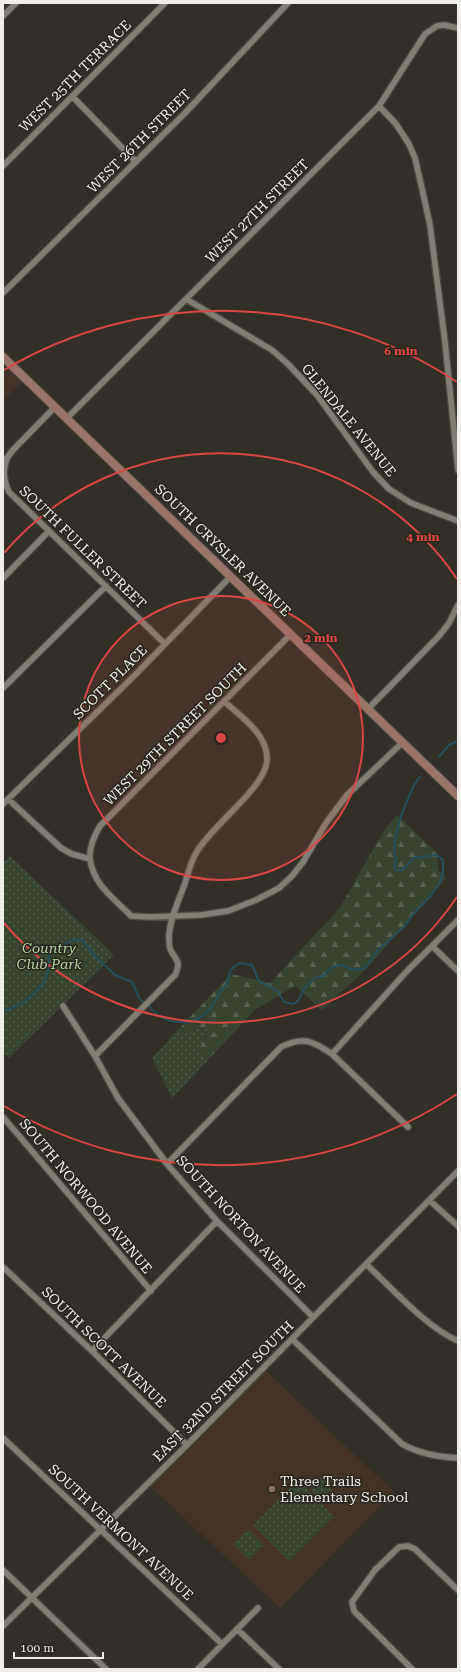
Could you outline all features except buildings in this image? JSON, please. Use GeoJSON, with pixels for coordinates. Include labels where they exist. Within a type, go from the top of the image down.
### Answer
{"type":"FeatureCollection","features":[{"type":"Feature","properties":{"kind":"main road","name":"SOUTH CRYSLER AVENUE"},"geometry":{"type":"LineString","coordinates":[[3,357],[458,796]]}},
{"type":"Feature","properties":{"kind":"street"},"geometry":{"type":"LineString","coordinates":[[3,16],[16,3]]}},
{"type":"Feature","properties":{"kind":"street","name":"WEST 25TH TERRACE"},"geometry":{"type":"LineString","coordinates":[[3,166],[165,3]]}},
{"type":"Feature","properties":{"kind":"street","name":"WEST 26TH STREET"},"geometry":{"type":"LineString","coordinates":[[3,293],[185,113],[288,3]]}},
{"type":"Feature","properties":{"kind":"street","name":"WEST 27TH STREET"},"geometry":{"type":"LineString","coordinates":[[67,418],[379,106],[425,34],[430,29],[444,25],[458,28]]}},
{"type":"Feature","properties":{"kind":"street"},"geometry":{"type":"LineString","coordinates":[[72,97],[136,162]]}},
{"type":"Feature","properties":{"kind":"street"},"geometry":{"type":"LineString","coordinates":[[379,106],[396,124],[409,144],[415,158],[423,193],[430,225],[458,466]]}},
{"type":"Feature","properties":{"kind":"street","name":"GLENDALE AVENUE"},"geometry":{"type":"LineString","coordinates":[[186,299],[272,350],[288,364],[317,395],[373,472],[389,489],[411,503],[458,521]]}},
{"type":"Feature","properties":{"kind":"street"},"geometry":{"type":"LineString","coordinates":[[5,459],[55,407]]}},
{"type":"Feature","properties":{"kind":"street","name":"SOUTH FULLER STREET"},"geometry":{"type":"LineString","coordinates":[[5,459],[3,469],[4,481],[8,492],[165,644]]}},
{"type":"Feature","properties":{"kind":"street"},"geometry":{"type":"LineString","coordinates":[[3,578],[49,531]]}},
{"type":"Feature","properties":{"kind":"street","name":"SCOTT PLACE"},"geometry":{"type":"LineString","coordinates":[[3,804],[165,644],[231,576]]}},
{"type":"Feature","properties":{"kind":"street"},"geometry":{"type":"LineString","coordinates":[[3,688],[106,586]]}},
{"type":"Feature","properties":{"kind":"street"},"geometry":{"type":"LineString","coordinates":[[368,709],[439,636],[449,623],[458,605]]}},
{"type":"Feature","properties":{"kind":"street","name":"WEST 29TH STREET SOUTH"},"geometry":{"type":"LineString","coordinates":[[90,859],[91,848],[95,835],[100,826],[291,634]]}},
{"type":"Feature","properties":{"kind":"street"},"geometry":{"type":"LineString","coordinates":[[96,1056],[175,975],[178,968],[178,960],[170,950],[169,935],[173,916],[194,856],[213,830],[259,782],[266,768],[267,752],[261,736],[224,700]]}},
{"type":"Feature","properties":{"kind":"street"},"geometry":{"type":"LineString","coordinates":[[8,798],[61,848],[72,854],[90,859],[93,874],[99,884],[131,916],[150,918],[201,915],[228,911],[256,900],[278,888],[292,876],[303,862],[326,823],[348,795],[403,742]]}},
{"type":"Feature","properties":{"kind":"street"},"geometry":{"type":"LineString","coordinates":[[332,1054],[408,971],[458,920]]}},
{"type":"Feature","properties":{"kind":"street"},"geometry":{"type":"LineString","coordinates":[[432,946],[458,971]]}},
{"type":"Feature","properties":{"kind":"street","name":"SOUTH NORTON AVENUE"},"geometry":{"type":"LineString","coordinates":[[63,1006],[96,1056],[118,1098],[167,1164],[217,1221],[313,1317]]}},
{"type":"Feature","properties":{"kind":"street"},"geometry":{"type":"LineString","coordinates":[[167,1164],[281,1047],[293,1041],[307,1041],[318,1044],[332,1054],[408,1127]]}},
{"type":"Feature","properties":{"kind":"street","name":"SOUTH NORWOOD AVENUE"},"geometry":{"type":"LineString","coordinates":[[3,1117],[151,1291]]}},
{"type":"Feature","properties":{"kind":"street","name":"EAST 32ND STREET SOUTH"},"geometry":{"type":"LineString","coordinates":[[3,1626],[187,1445],[458,1171]]}},
{"type":"Feature","properties":{"kind":"street"},"geometry":{"type":"LineString","coordinates":[[430,1200],[458,1226]]}},
{"type":"Feature","properties":{"kind":"street"},"geometry":{"type":"LineString","coordinates":[[92,1350],[151,1291],[217,1221]]}},
{"type":"Feature","properties":{"kind":"street"},"geometry":{"type":"LineString","coordinates":[[366,1264],[441,1332],[458,1341]]}},
{"type":"Feature","properties":{"kind":"street","name":"SOUTH SCOTT AVENUE"},"geometry":{"type":"LineString","coordinates":[[3,1267],[92,1350],[187,1445]]}},
{"type":"Feature","properties":{"kind":"street"},"geometry":{"type":"LineString","coordinates":[[292,1339],[402,1444],[414,1451],[435,1457],[458,1458]]}},
{"type":"Feature","properties":{"kind":"street","name":"SOUTH VERMONT AVENUE"},"geometry":{"type":"LineString","coordinates":[[3,1438],[222,1644]]}},
{"type":"Feature","properties":{"kind":"street"},"geometry":{"type":"LineString","coordinates":[[412,1669],[354,1611],[352,1608],[352,1602],[357,1592],[375,1570],[399,1547],[408,1546],[415,1549],[458,1590]]}},
{"type":"Feature","properties":{"kind":"street"},"geometry":{"type":"LineString","coordinates":[[3,1570],[106,1669]]}},
{"type":"Feature","properties":{"kind":"street"},"geometry":{"type":"LineString","coordinates":[[198,1669],[258,1608]]}},
{"type":"Feature","properties":{"kind":"street"},"geometry":{"type":"LineString","coordinates":[[237,1629],[279,1669]]}},
{"type":"Feature","properties":{"kind":"shaded area"},"geometry":{"type":"Polygon","coordinates":[[[3,364],[22,382],[3,401],[3,364]]]}},
{"type":"Feature","properties":{"kind":"shaded area","name":"Three Trails Elementary School"},"geometry":{"type":"Polygon","coordinates":[[[265,1370],[394,1492],[280,1608],[150,1486],[265,1370]]]}},
{"type":"Feature","properties":{"kind":"green space"},"geometry":{"type":"Polygon","coordinates":[[[397,815],[438,854],[438,870],[446,878],[367,968],[322,1010],[295,986],[256,1009],[208,1060],[198,1053],[208,1029],[198,1028],[190,1034],[176,1032],[231,974],[270,983],[339,909],[383,832],[397,815]]]}},
{"type":"Feature","properties":{"kind":"green space","name":"Country Club Park"},"geometry":{"type":"Polygon","coordinates":[[[10,856],[114,955],[9,1058],[3,1052],[3,863],[10,856]]]}},
{"type":"Feature","properties":{"kind":"green space"},"geometry":{"type":"Polygon","coordinates":[[[22,939],[30,950],[23,955],[16,944],[22,939]]]}},
{"type":"Feature","properties":{"kind":"green space"},"geometry":{"type":"Polygon","coordinates":[[[198,1028],[208,1029],[198,1053],[208,1060],[172,1098],[152,1058],[176,1032],[190,1034],[198,1028]]]}},
{"type":"Feature","properties":{"kind":"green space"},"geometry":{"type":"Polygon","coordinates":[[[320,1477],[331,1486],[330,1491],[316,1495],[311,1489],[311,1486],[320,1477]]]}},
{"type":"Feature","properties":{"kind":"green space"},"geometry":{"type":"Polygon","coordinates":[[[298,1480],[334,1517],[289,1561],[253,1525],[298,1480]]]}},
{"type":"Feature","properties":{"kind":"green space"},"geometry":{"type":"Polygon","coordinates":[[[248,1529],[264,1545],[249,1560],[233,1544],[248,1529]]]}},
{"type":"Feature","properties":{"kind":"waterway"},"geometry":{"type":"LineString","coordinates":[[439,757],[449,745],[458,741]]}},
{"type":"Feature","properties":{"kind":"waterway"},"geometry":{"type":"LineString","coordinates":[[150,1007],[159,1016],[170,1021],[193,1021],[209,1010],[220,992],[226,986],[231,970],[240,963],[252,965],[259,981],[278,991],[284,1002],[293,1004],[298,1000],[304,989],[313,979],[319,976],[322,977],[334,966],[341,965],[354,970],[365,968],[377,951],[405,926],[413,914],[430,897],[440,883],[443,872],[443,863],[442,859],[436,855],[414,858],[402,870],[396,870],[394,868],[396,859],[394,852],[395,839],[402,813],[414,785],[420,777]]}},
{"type":"Feature","properties":{"kind":"waterway"},"geometry":{"type":"LineString","coordinates":[[3,1011],[17,1006],[37,991],[46,978],[50,953],[72,940],[82,940],[96,957],[115,975],[132,982],[139,998],[143,1002]]}},
{"type":"Feature","properties":{"kind":"place","name":"Three Trails Elementary School"},"geometry":{"type":"Point","coordinates":[272,1489]}}]}
